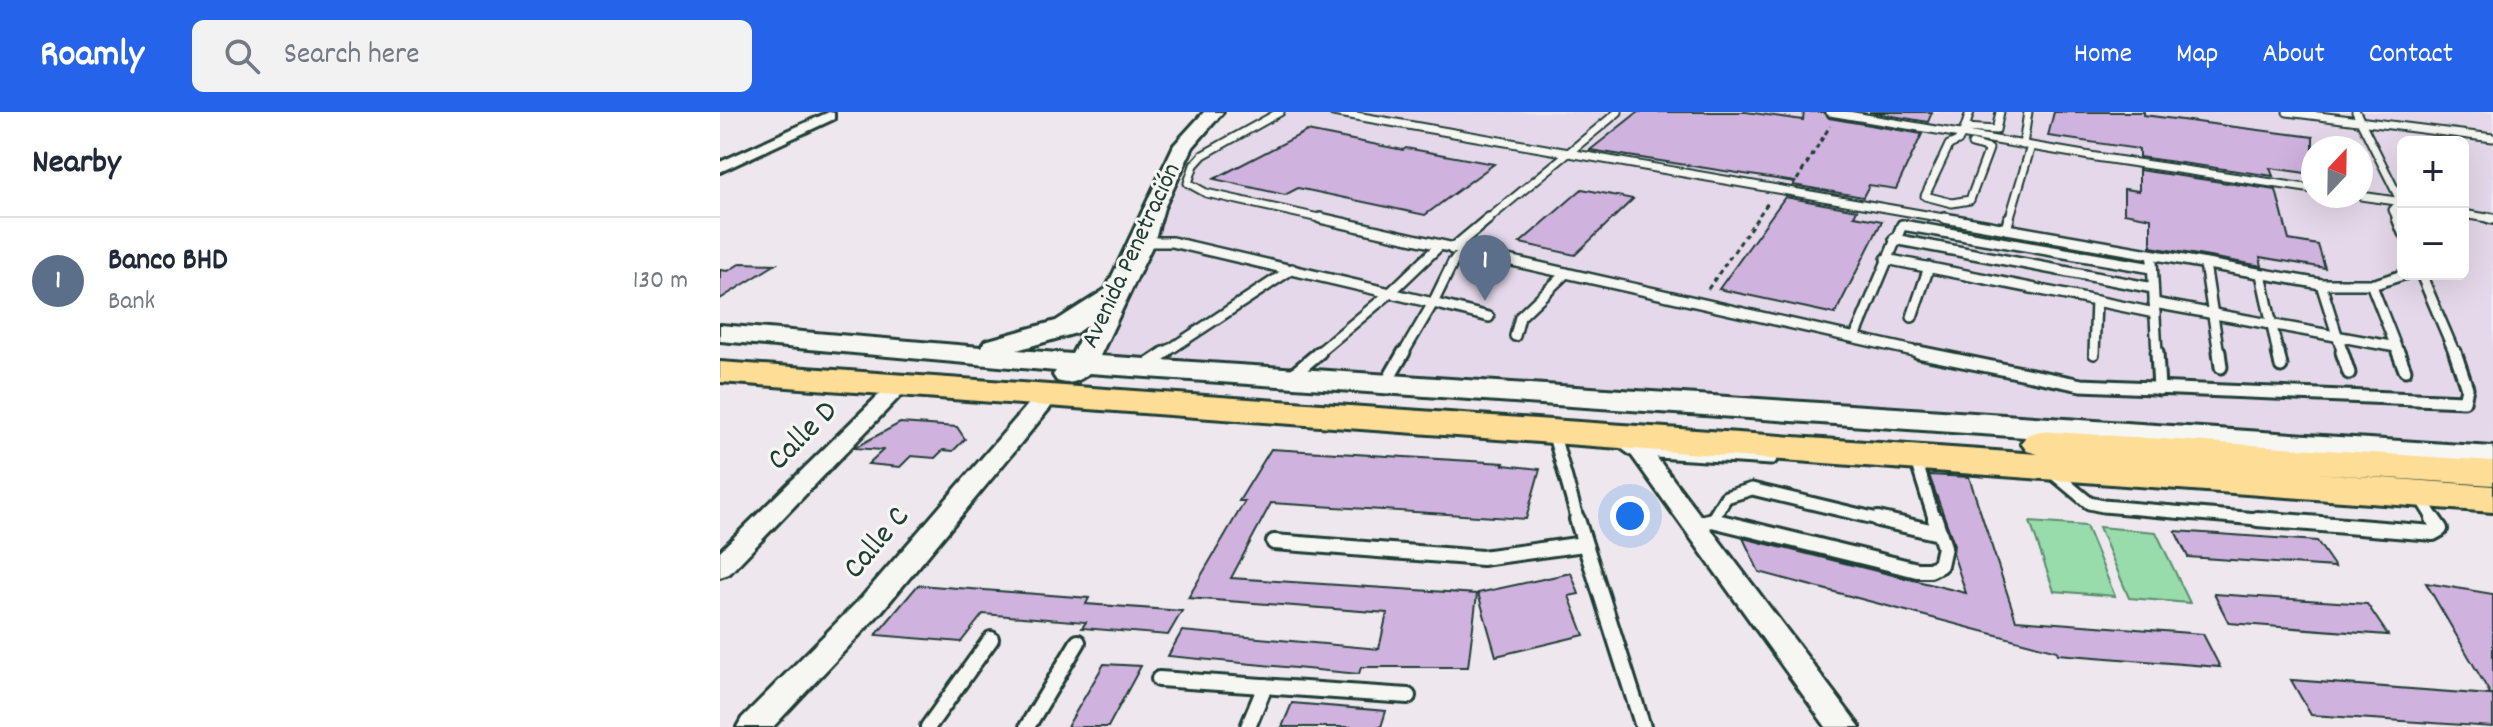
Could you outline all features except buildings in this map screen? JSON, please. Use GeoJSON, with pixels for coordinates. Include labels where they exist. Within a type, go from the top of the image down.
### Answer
{"type":"FeatureCollection","features":[{"type":"Feature","properties":{"kind":"main road"},"geometry":{"type":"LineString","coordinates":[[720,350],[1065,380],[1553,432],[1628,444],[2493,499]]}},
{"type":"Feature","properties":{"kind":"main road"},"geometry":{"type":"LineString","coordinates":[[720,372],[900,385],[1065,380],[1268,388],[2493,473]]}},
{"type":"Feature","properties":{"kind":"street","name":"Avenida Penetración"},"geometry":{"type":"LineString","coordinates":[[1065,380],[1142,242],[1153,208],[1184,145],[1214,112]]}},
{"type":"Feature","properties":{"kind":"street"},"geometry":{"type":"LineString","coordinates":[[720,168],[829,116]]}},
{"type":"Feature","properties":{"kind":"street"},"geometry":{"type":"LineString","coordinates":[[968,354],[1066,327],[1115,293]]}},
{"type":"Feature","properties":{"kind":"street"},"geometry":{"type":"LineString","coordinates":[[720,333],[968,354],[1065,380],[1142,368],[2493,458]]}},
{"type":"Feature","properties":{"kind":"street","name":"Calle C"},"geometry":{"type":"LineString","coordinates":[[753,727],[872,604],[1065,380]]}},
{"type":"Feature","properties":{"kind":"street","name":"Calle D"},"geometry":{"type":"LineString","coordinates":[[720,567],[731,544],[900,385]]}},
{"type":"Feature","properties":{"kind":"street"},"geometry":{"type":"LineString","coordinates":[[1628,444],[1704,522],[1844,727]]}},
{"type":"Feature","properties":{"kind":"lane"},"geometry":{"type":"LineString","coordinates":[[1280,112],[1203,155],[1194,165],[1188,183],[1206,193],[1464,252],[2030,377],[2081,385],[2464,401],[2467,388],[2464,374],[2424,280]]}},
{"type":"Feature","properties":{"kind":"lane"},"geometry":{"type":"LineString","coordinates":[[1333,112],[2321,284],[2372,286],[2397,279]]}},
{"type":"Feature","properties":{"kind":"lane"},"geometry":{"type":"LineString","coordinates":[[1452,249],[1618,112]]}},
{"type":"Feature","properties":{"kind":"lane"},"geometry":{"type":"LineString","coordinates":[[1961,135],[1989,149],[1970,200],[1952,203],[1925,196],[1949,145],[1961,135],[1970,112]]}},
{"type":"Feature","properties":{"kind":"lane"},"geometry":{"type":"LineString","coordinates":[[1961,135],[1996,130],[2000,112]]}},
{"type":"Feature","properties":{"kind":"lane"},"geometry":{"type":"LineString","coordinates":[[2006,229],[2027,146],[2028,112]]}},
{"type":"Feature","properties":{"kind":"lane"},"geometry":{"type":"LineString","coordinates":[[2287,112],[2493,138]]}},
{"type":"Feature","properties":{"kind":"lane"},"geometry":{"type":"LineString","coordinates":[[2356,112],[2397,192]]}},
{"type":"Feature","properties":{"kind":"lane"},"geometry":{"type":"LineString","coordinates":[[1834,113],[2301,187]]}},
{"type":"Feature","properties":{"kind":"lane"},"geometry":{"type":"LineString","coordinates":[[2373,198],[2397,201]]}},
{"type":"Feature","properties":{"kind":"lane"},"geometry":{"type":"LineString","coordinates":[[2469,215],[2493,219]]}},
{"type":"Feature","properties":{"kind":"lane"},"geometry":{"type":"LineString","coordinates":[[1855,337],[1902,225],[2152,268]]}},
{"type":"Feature","properties":{"kind":"lane"},"geometry":{"type":"LineString","coordinates":[[1894,239],[2153,288]]}},
{"type":"Feature","properties":{"kind":"lane"},"geometry":{"type":"LineString","coordinates":[[1142,242],[1172,242],[1489,317]]}},
{"type":"Feature","properties":{"kind":"lane"},"geometry":{"type":"LineString","coordinates":[[1290,378],[1390,293],[1439,246]]}},
{"type":"Feature","properties":{"kind":"lane"},"geometry":{"type":"LineString","coordinates":[[1385,385],[1453,262],[1464,252]]}},
{"type":"Feature","properties":{"kind":"lane"},"geometry":{"type":"LineString","coordinates":[[2152,255],[2159,389]]}},
{"type":"Feature","properties":{"kind":"lane"},"geometry":{"type":"LineString","coordinates":[[1886,259],[2096,301],[2214,314],[2396,347]]}},
{"type":"Feature","properties":{"kind":"lane"},"geometry":{"type":"LineString","coordinates":[[2205,264],[2221,367]]}},
{"type":"Feature","properties":{"kind":"lane"},"geometry":{"type":"LineString","coordinates":[[1912,317],[1929,267]]}},
{"type":"Feature","properties":{"kind":"lane"},"geometry":{"type":"LineString","coordinates":[[1142,368],[1292,269]]}},
{"type":"Feature","properties":{"kind":"lane"},"geometry":{"type":"LineString","coordinates":[[1515,336],[1520,317],[1566,273]]}},
{"type":"Feature","properties":{"kind":"lane"},"geometry":{"type":"LineString","coordinates":[[2261,274],[2281,366]]}},
{"type":"Feature","properties":{"kind":"lane"},"geometry":{"type":"LineString","coordinates":[[2321,284],[2349,373]]}},
{"type":"Feature","properties":{"kind":"lane"},"geometry":{"type":"LineString","coordinates":[[2372,286],[2405,370]]}},
{"type":"Feature","properties":{"kind":"lane"},"geometry":{"type":"LineString","coordinates":[[2094,355],[2096,301]]}},
{"type":"Feature","properties":{"kind":"lane"},"geometry":{"type":"LineString","coordinates":[[1553,432],[1584,544],[1643,727]]}},
{"type":"Feature","properties":{"kind":"lane"},"geometry":{"type":"LineString","coordinates":[[1915,462],[1939,533],[1944,557],[1940,565],[1930,570],[1917,570],[1704,522],[1728,493],[1752,489],[1939,533]]}},
{"type":"Feature","properties":{"kind":"lane"},"geometry":{"type":"LineString","coordinates":[[1274,542],[1482,558],[1584,544]]}},
{"type":"Feature","properties":{"kind":"lane"},"geometry":{"type":"LineString","coordinates":[[928,727],[991,639]]}},
{"type":"Feature","properties":{"kind":"lane"},"geometry":{"type":"LineString","coordinates":[[1027,727],[1078,642]]}},
{"type":"Feature","properties":{"kind":"lane"},"geometry":{"type":"LineString","coordinates":[[1159,679],[1408,696]]}},
{"type":"Feature","properties":{"kind":"lane"},"geometry":{"type":"LineString","coordinates":[[1248,727],[1265,686]]}},
{"type":"Feature","properties":{"kind":"path"},"geometry":{"type":"LineString","coordinates":[[1791,191],[1834,113]]}},
{"type":"Feature","properties":{"kind":"path"},"geometry":{"type":"LineString","coordinates":[[1699,302],[1778,189]]}},
{"type":"Feature","properties":{"kind":"shaded area"},"geometry":{"type":"Polygon","coordinates":[[[1270,112],[2493,112],[2493,470],[1087,373],[1196,151],[1270,112]]]}},
{"type":"Feature","properties":{"kind":"green space"},"geometry":{"type":"Polygon","coordinates":[[[2030,522],[2086,526],[2115,596],[2054,591],[2030,522]]]}},
{"type":"Feature","properties":{"kind":"green space"},"geometry":{"type":"Polygon","coordinates":[[[2099,527],[2156,532],[2190,603],[2129,598],[2099,527]]]}},
{"type":"Feature","properties":{"kind":"place","name":"Banco BHD"},"geometry":{"type":"Point","coordinates":[1485,301]}}]}
